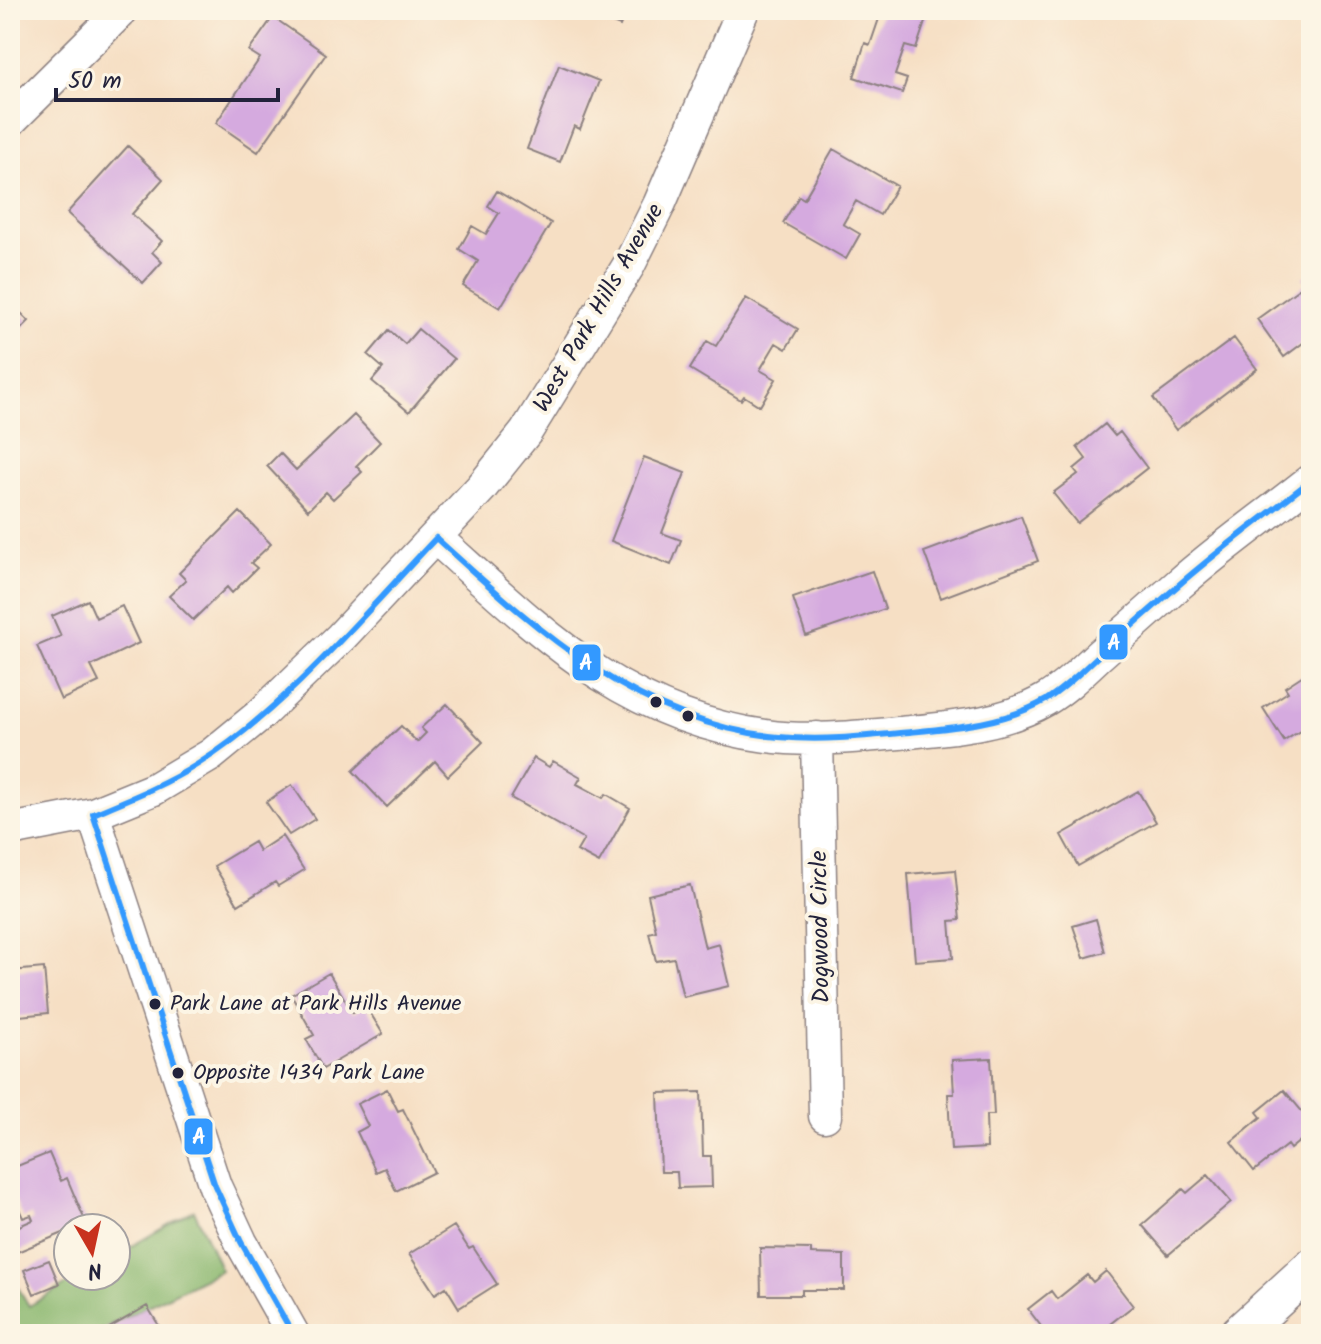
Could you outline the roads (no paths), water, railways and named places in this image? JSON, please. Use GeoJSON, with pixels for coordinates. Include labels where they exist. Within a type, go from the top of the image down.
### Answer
{"type":"FeatureCollection","features":[{"type":"Feature","properties":{"kind":"street"},"geometry":{"type":"LineString","coordinates":[[10,121],[122,10]]}},
{"type":"Feature","properties":{"kind":"street","name":"West Park Hills Avenue"},"geometry":{"type":"LineString","coordinates":[[10,830],[93,814],[154,789],[211,755],[261,714],[318,659],[481,488],[526,432],[629,265],[659,205],[743,10]]}},
{"type":"Feature","properties":{"kind":"street"},"geometry":{"type":"LineString","coordinates":[[436,538],[548,638],[599,676],[654,706],[694,721],[767,737],[859,736],[959,727],[1006,716],[1046,699],[1188,576],[1311,480]]}},
{"type":"Feature","properties":{"kind":"street","name":"Dogwood Circle"},"geometry":{"type":"LineString","coordinates":[[817,738],[825,1116]]}},
{"type":"Feature","properties":{"kind":"street"},"geometry":{"type":"LineString","coordinates":[[93,814],[215,1186],[241,1242],[293,1334]]}},
{"type":"Feature","properties":{"kind":"street"},"geometry":{"type":"LineString","coordinates":[[1239,1334],[1311,1268]]}},
{"type":"Feature","properties":{"kind":"place","name":"Park Lane at Park Hills Avenue"},"geometry":{"type":"Point","coordinates":[155,1004]}},
{"type":"Feature","properties":{"kind":"place","name":"Opposite 1434 Park Lane"},"geometry":{"type":"Point","coordinates":[178,1073]}}]}
